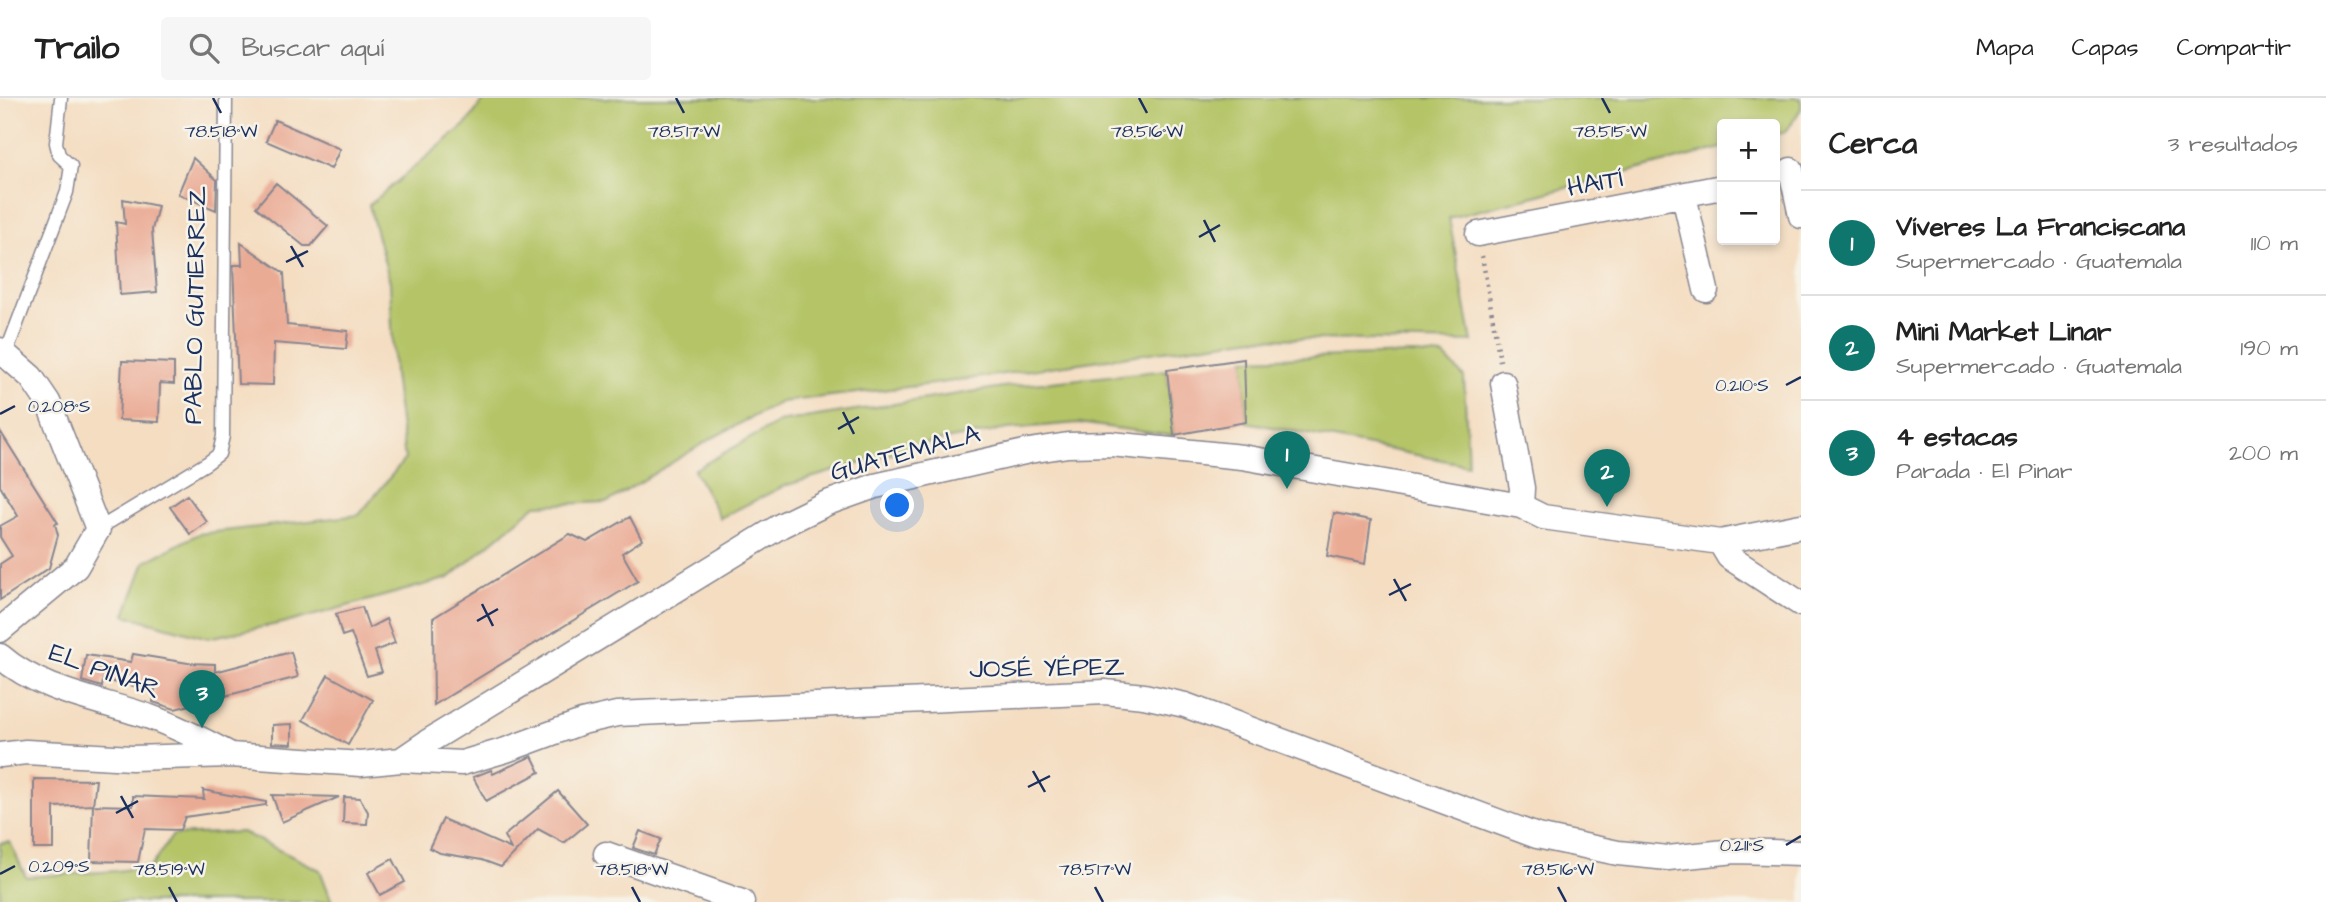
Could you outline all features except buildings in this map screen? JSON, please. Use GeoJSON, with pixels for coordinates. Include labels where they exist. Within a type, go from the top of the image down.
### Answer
{"type":"FeatureCollection","features":[{"type":"Feature","properties":{"kind":"street"},"geometry":{"type":"LineString","coordinates":[[1789,170],[1801,216]]}},
{"type":"Feature","properties":{"kind":"street","name":"HAITÍ"},"geometry":{"type":"LineString","coordinates":[[1478,234],[1717,188]]}},
{"type":"Feature","properties":{"kind":"street"},"geometry":{"type":"LineString","coordinates":[[1684,195],[1706,290]]}},
{"type":"Feature","properties":{"kind":"street"},"geometry":{"type":"LineString","coordinates":[[3,352],[31,377],[48,402],[99,529]]}},
{"type":"Feature","properties":{"kind":"street"},"geometry":{"type":"LineString","coordinates":[[1502,377],[1522,488],[1521,506]]}},
{"type":"Feature","properties":{"kind":"street","name":"GUATEMALA"},"geometry":{"type":"LineString","coordinates":[[0,755],[26,752],[132,758],[229,755],[361,764],[401,760],[782,525],[827,503],[875,486],[1029,451],[1068,445],[1111,444],[1242,457],[1521,506],[1543,517],[1720,542],[1801,526]]}},
{"type":"Feature","properties":{"kind":"street","name":"PABLO GUTIERREZ"},"geometry":{"type":"LineString","coordinates":[[0,630],[76,567],[99,529]]}},
{"type":"Feature","properties":{"kind":"street"},"geometry":{"type":"LineString","coordinates":[[1720,542],[1729,557],[1801,604]]}},
{"type":"Feature","properties":{"kind":"street","name":"EL PINAR"},"geometry":{"type":"LineString","coordinates":[[0,656],[18,670],[60,689],[150,717],[185,731],[229,755]]}},
{"type":"Feature","properties":{"kind":"street","name":"JOSÉ YÉPEZ"},"geometry":{"type":"LineString","coordinates":[[401,760],[462,763],[582,722],[617,714],[1105,692],[1144,696],[1185,705],[1537,836],[1618,853],[1668,858],[1735,851],[1801,853]]}},
{"type":"Feature","properties":{"kind":"street"},"geometry":{"type":"LineString","coordinates":[[606,854],[741,902]]}},
{"type":"Feature","properties":{"kind":"lane"},"geometry":{"type":"LineString","coordinates":[[3,352],[67,192],[71,166],[60,155],[55,143],[61,98]]}},
{"type":"Feature","properties":{"kind":"lane","name":"PABLO GUTIERREZ"},"geometry":{"type":"LineString","coordinates":[[99,529],[219,454],[223,436],[226,98]]}},
{"type":"Feature","properties":{"kind":"path"},"geometry":{"type":"LineString","coordinates":[[1478,234],[1502,377]]}},
{"type":"Feature","properties":{"kind":"green space"},"geometry":{"type":"Polygon","coordinates":[[[485,98],[1801,98],[1801,109],[1786,132],[1780,134],[1780,119],[1717,119],[1717,149],[1449,218],[1472,342],[1255,338],[933,384],[781,402],[712,438],[608,502],[536,505],[449,578],[293,621],[208,638],[125,615],[145,562],[198,534],[359,515],[405,459],[394,375],[390,282],[369,205],[467,123],[485,98]]]}},
{"type":"Feature","properties":{"kind":"green space"},"geometry":{"type":"Polygon","coordinates":[[[1414,354],[1444,356],[1464,377],[1468,465],[1246,422],[1244,359],[1414,354]]]}},
{"type":"Feature","properties":{"kind":"green space"},"geometry":{"type":"Polygon","coordinates":[[[1167,370],[1174,436],[1078,423],[1008,429],[927,443],[784,486],[720,518],[694,470],[779,422],[1003,387],[1167,370]]]}},
{"type":"Feature","properties":{"kind":"green space"},"geometry":{"type":"Polygon","coordinates":[[[242,832],[320,870],[332,902],[0,902],[0,843],[10,842],[26,877],[151,866],[173,835],[242,832]]]}},
{"type":"Feature","properties":{"kind":"place","name":"Víveres La Franciscana"},"geometry":{"type":"Point","coordinates":[1287,489]}},
{"type":"Feature","properties":{"kind":"place","name":"Mini Market Linar"},"geometry":{"type":"Point","coordinates":[1607,507]}},
{"type":"Feature","properties":{"kind":"place","name":"4 estacas"},"geometry":{"type":"Point","coordinates":[202,728]}}]}
